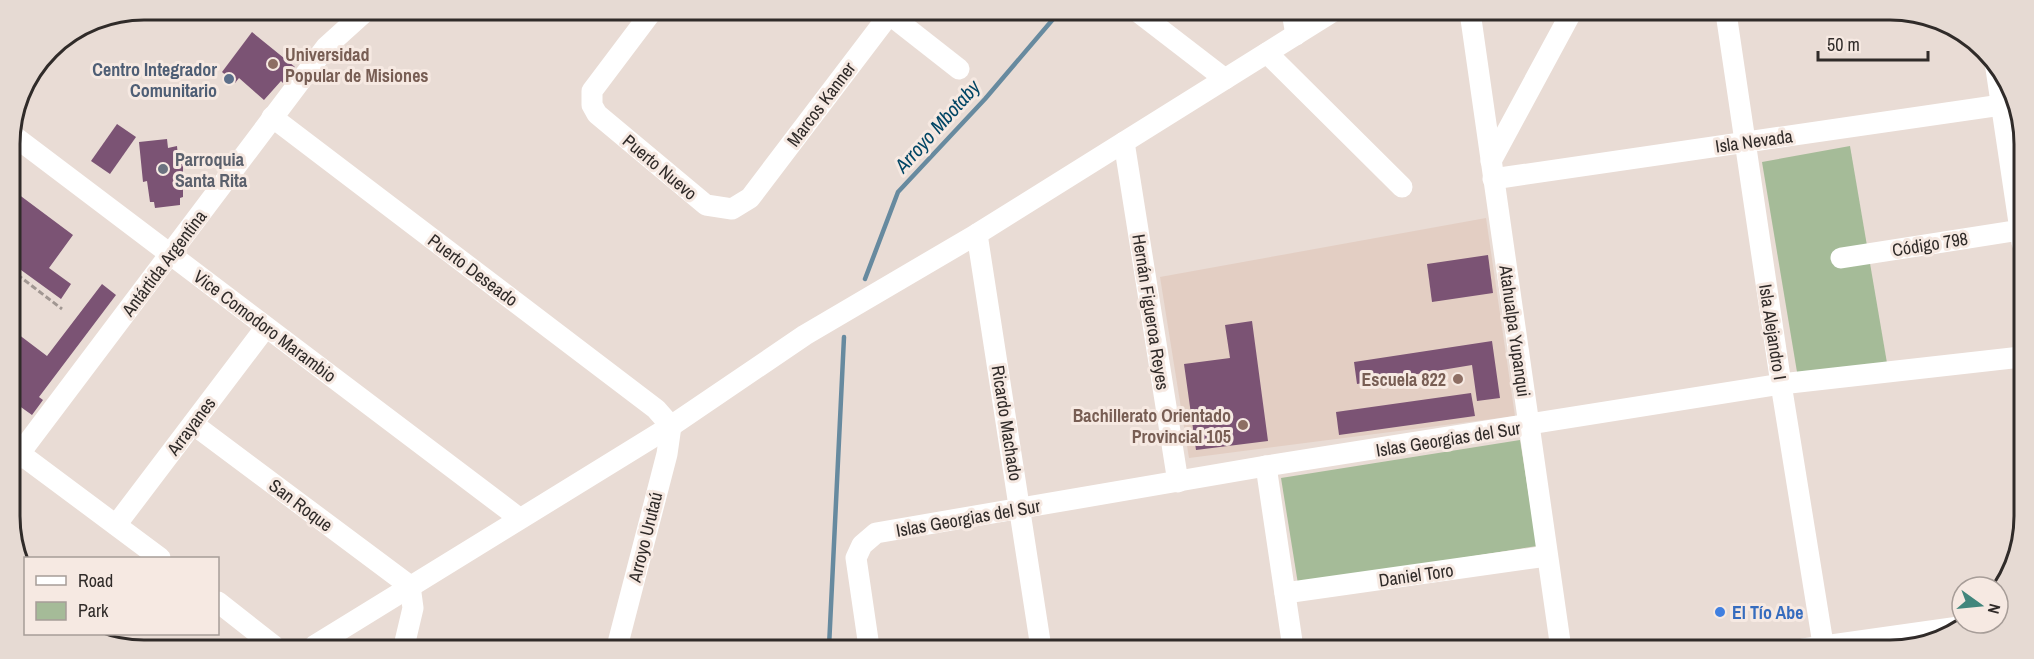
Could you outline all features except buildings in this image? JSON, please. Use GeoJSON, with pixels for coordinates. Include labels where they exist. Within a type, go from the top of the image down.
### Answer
{"type":"FeatureCollection","features":[{"type":"Feature","properties":{"kind":"street","name":"Antártida Argentina"},"geometry":{"type":"LineString","coordinates":[[20,447],[171,255],[326,47],[357,20]]}},
{"type":"Feature","properties":{"kind":"street","name":"Puerto Nuevo"},"geometry":{"type":"LineString","coordinates":[[645,20],[592,91],[592,105],[597,114],[706,205],[732,209],[750,198]]}},
{"type":"Feature","properties":{"kind":"street","name":"Marcos Kanner"},"geometry":{"type":"LineString","coordinates":[[750,198],[883,20]]}},
{"type":"Feature","properties":{"kind":"street"},"geometry":{"type":"LineString","coordinates":[[899,20],[959,69]]}},
{"type":"Feature","properties":{"kind":"street"},"geometry":{"type":"LineString","coordinates":[[1148,20],[1225,79]]}},
{"type":"Feature","properties":{"kind":"street"},"geometry":{"type":"LineString","coordinates":[[1293,20],[1296,35]]}},
{"type":"Feature","properties":{"kind":"street"},"geometry":{"type":"LineString","coordinates":[[324,640],[671,426],[805,335],[977,234],[1319,20]]}},
{"type":"Feature","properties":{"kind":"street","name":"Atahualpa Yupanqui"},"geometry":{"type":"LineString","coordinates":[[1471,20],[1560,639]]}},
{"type":"Feature","properties":{"kind":"street"},"geometry":{"type":"LineString","coordinates":[[1492,170],[1567,20]]}},
{"type":"Feature","properties":{"kind":"street","name":"Isla Alejandro I"},"geometry":{"type":"LineString","coordinates":[[1727,20],[1781,384],[1823,639]]}},
{"type":"Feature","properties":{"kind":"street"},"geometry":{"type":"LineString","coordinates":[[1267,53],[1402,187]]}},
{"type":"Feature","properties":{"kind":"street"},"geometry":{"type":"LineString","coordinates":[[2008,104],[2014,165]]}},
{"type":"Feature","properties":{"kind":"street","name":"Isla Nevada"},"geometry":{"type":"LineString","coordinates":[[1492,170],[1745,142],[2008,104]]}},
{"type":"Feature","properties":{"kind":"street","name":"Puerto Deseado"},"geometry":{"type":"LineString","coordinates":[[272,117],[656,409],[671,426]]}},
{"type":"Feature","properties":{"kind":"street","name":"Vice Comodoro Marambio"},"geometry":{"type":"LineString","coordinates":[[20,142],[519,518]]}},
{"type":"Feature","properties":{"kind":"street","name":"Hernán Figueroa Reyes"},"geometry":{"type":"LineString","coordinates":[[1124,142],[1178,482]]}},
{"type":"Feature","properties":{"kind":"street","name":"Ricardo Machado"},"geometry":{"type":"LineString","coordinates":[[977,234],[1040,639]]}},
{"type":"Feature","properties":{"kind":"street","name":"Código 798"},"geometry":{"type":"LineString","coordinates":[[1841,258],[2014,238]]}},
{"type":"Feature","properties":{"kind":"street","name":"Arrayanes"},"geometry":{"type":"LineString","coordinates":[[116,525],[266,327]]}},
{"type":"Feature","properties":{"kind":"street","name":"Islas Georgias del Sur"},"geometry":{"type":"LineString","coordinates":[[868,640],[856,558],[861,545],[876,533],[1266,466],[1529,426],[1781,384],[2014,358]]}},
{"type":"Feature","properties":{"kind":"street","name":"San Roque"},"geometry":{"type":"LineString","coordinates":[[193,424],[410,586]]}},
{"type":"Feature","properties":{"kind":"street","name":"Arroyo Urutaú"},"geometry":{"type":"LineString","coordinates":[[619,640],[666,454],[671,426]]}},
{"type":"Feature","properties":{"kind":"street"},"geometry":{"type":"LineString","coordinates":[[20,459],[159,557]]}},
{"type":"Feature","properties":{"kind":"street"},"geometry":{"type":"LineString","coordinates":[[1266,466],[1292,639]]}},
{"type":"Feature","properties":{"kind":"street","name":"Daniel Toro"},"geometry":{"type":"LineString","coordinates":[[1285,594],[1547,556]]}},
{"type":"Feature","properties":{"kind":"street"},"geometry":{"type":"LineString","coordinates":[[405,640],[412,608],[410,586]]}},
{"type":"Feature","properties":{"kind":"street"},"geometry":{"type":"LineString","coordinates":[[219,603],[266,640]]}},
{"type":"Feature","properties":{"kind":"street"},"geometry":{"type":"LineString","coordinates":[[1882,639],[1936,630]]}},
{"type":"Feature","properties":{"kind":"path"},"geometry":{"type":"LineString","coordinates":[[20,277],[62,309]]}},
{"type":"Feature","properties":{"kind":"shaded area"},"geometry":{"type":"Polygon","coordinates":[[[1486,218],[1515,416],[1189,458],[1160,277],[1486,218]]]}},
{"type":"Feature","properties":{"kind":"green space"},"geometry":{"type":"Polygon","coordinates":[[[1850,146],[1887,363],[1798,378],[1762,162],[1850,146]]]}},
{"type":"Feature","properties":{"kind":"green space"},"geometry":{"type":"Polygon","coordinates":[[[1520,440],[1537,546],[1298,584],[1281,478],[1520,440]]]}},
{"type":"Feature","properties":{"kind":"waterway","name":"Arroyo Mbotaby"},"geometry":{"type":"LineString","coordinates":[[865,279],[898,192],[985,99],[1052,20]]}},
{"type":"Feature","properties":{"kind":"waterway","name":"Arroyo Mbotaby"},"geometry":{"type":"LineString","coordinates":[[829,640],[844,337]]}},
{"type":"Feature","properties":{"kind":"place","name":"Universidad Popular de Misiones"},"geometry":{"type":"Point","coordinates":[273,64]}},
{"type":"Feature","properties":{"kind":"place","name":"Centro Integrador Comunitario"},"geometry":{"type":"Point","coordinates":[229,79]}},
{"type":"Feature","properties":{"kind":"place","name":"Parroquia Santa Rita"},"geometry":{"type":"Point","coordinates":[163,169]}},
{"type":"Feature","properties":{"kind":"place","name":"Escuela 822"},"geometry":{"type":"Point","coordinates":[1458,379]}},
{"type":"Feature","properties":{"kind":"place","name":"Bachillerato Orientado Provincial 105"},"geometry":{"type":"Point","coordinates":[1243,425]}},
{"type":"Feature","properties":{"kind":"place","name":"El Tío Abe"},"geometry":{"type":"Point","coordinates":[1720,612]}}]}
